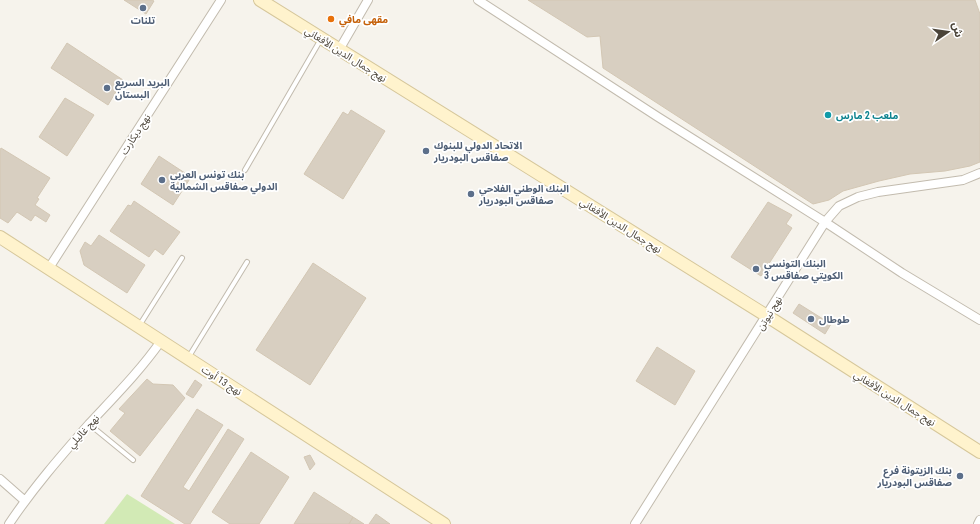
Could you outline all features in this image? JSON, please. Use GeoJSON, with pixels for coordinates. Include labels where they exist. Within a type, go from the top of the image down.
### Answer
{"type":"FeatureCollection","features":[{"type":"Feature","properties":{"kind":"main road","name":"نهج جمال الدين الأفغاني"},"geometry":{"type":"LineString","coordinates":[[260,0],[767,316],[980,452]]}},
{"type":"Feature","properties":{"kind":"main road","name":"نهج 13 أوت"},"geometry":{"type":"LineString","coordinates":[[0,237],[444,524]]}},
{"type":"Feature","properties":{"kind":"street","name":"نهج ديكارت"},"geometry":{"type":"LineString","coordinates":[[49,268],[221,0]]}},
{"type":"Feature","properties":{"kind":"street"},"geometry":{"type":"LineString","coordinates":[[339,50],[368,0]]}},
{"type":"Feature","properties":{"kind":"street"},"geometry":{"type":"LineString","coordinates":[[478,0],[664,121],[825,222],[902,274],[980,320]]}},
{"type":"Feature","properties":{"kind":"street","name":"نهج نيوتن"},"geometry":{"type":"LineString","coordinates":[[635,524],[825,222],[838,206],[858,197],[878,192],[963,180],[980,173]]}},
{"type":"Feature","properties":{"kind":"street","name":"نهج غاليلي"},"geometry":{"type":"LineString","coordinates":[[9,524],[25,501],[58,460],[146,362],[161,341]]}},
{"type":"Feature","properties":{"kind":"street"},"geometry":{"type":"LineString","coordinates":[[0,479],[25,501]]}},
{"type":"Feature","properties":{"kind":"street"},"geometry":{"type":"LineString","coordinates":[[978,524],[980,520]]}},
{"type":"Feature","properties":{"kind":"lane"},"geometry":{"type":"LineString","coordinates":[[245,170],[322,39]]}},
{"type":"Feature","properties":{"kind":"lane"},"geometry":{"type":"LineString","coordinates":[[139,326],[182,258]]}},
{"type":"Feature","properties":{"kind":"lane"},"geometry":{"type":"LineString","coordinates":[[188,358],[247,262]]}},
{"type":"Feature","properties":{"kind":"lane"},"geometry":{"type":"LineString","coordinates":[[89,424],[133,460]]}},
{"type":"Feature","properties":{"kind":"green space"},"geometry":{"type":"Polygon","coordinates":[[[127,494],[175,524],[104,524],[127,494]]]}},
{"type":"Feature","properties":{"kind":"building","name":"تلنات"},"geometry":{"type":"Polygon","coordinates":[[[124,0],[152,0],[154,1],[146,14],[124,0]]]}},
{"type":"Feature","properties":{"kind":"building","name":"ملعب 2 مارس"},"geometry":{"type":"Polygon","coordinates":[[[528,0],[975,0],[980,14],[980,162],[970,166],[945,171],[910,174],[879,181],[843,191],[829,200],[813,204],[603,68],[600,36],[587,37],[528,0]]]}},
{"type":"Feature","properties":{"kind":"building"},"geometry":{"type":"Polygon","coordinates":[[[67,43],[123,80],[108,105],[51,68],[67,43]]]}},
{"type":"Feature","properties":{"kind":"building"},"geometry":{"type":"Polygon","coordinates":[[[65,98],[94,115],[67,156],[39,137],[65,98]]]}},
{"type":"Feature","properties":{"kind":"building"},"geometry":{"type":"Polygon","coordinates":[[[351,110],[385,131],[343,199],[304,174],[343,112],[348,115],[351,110]]]}},
{"type":"Feature","properties":{"kind":"building"},"geometry":{"type":"Polygon","coordinates":[[[1,148],[50,178],[37,198],[39,199],[35,205],[50,215],[46,222],[35,215],[31,221],[17,212],[8,223],[0,218],[1,148]]]}},
{"type":"Feature","properties":{"kind":"building"},"geometry":{"type":"Polygon","coordinates":[[[159,156],[191,177],[173,205],[141,184],[159,156]]]}},
{"type":"Feature","properties":{"kind":"building"},"geometry":{"type":"Polygon","coordinates":[[[134,201],[180,232],[163,255],[155,249],[149,257],[110,231],[128,205],[131,206],[134,201]]]}},
{"type":"Feature","properties":{"kind":"building"},"geometry":{"type":"Polygon","coordinates":[[[768,202],[792,215],[786,224],[792,228],[761,276],[731,257],[768,202]]]}},
{"type":"Feature","properties":{"kind":"building"},"geometry":{"type":"Polygon","coordinates":[[[99,235],[145,265],[127,293],[84,265],[80,251],[85,242],[91,246],[99,235]]]}},
{"type":"Feature","properties":{"kind":"building"},"geometry":{"type":"Polygon","coordinates":[[[313,263],[366,298],[310,385],[256,350],[313,263]]]}},
{"type":"Feature","properties":{"kind":"building"},"geometry":{"type":"Polygon","coordinates":[[[799,304],[831,324],[825,334],[793,313],[799,304]]]}},
{"type":"Feature","properties":{"kind":"building"},"geometry":{"type":"Polygon","coordinates":[[[657,347],[695,371],[675,405],[636,381],[657,347]]]}},
{"type":"Feature","properties":{"kind":"building"},"geometry":{"type":"Polygon","coordinates":[[[147,379],[153,384],[173,385],[185,398],[140,456],[110,431],[125,413],[119,409],[147,379]]]}},
{"type":"Feature","properties":{"kind":"building"},"geometry":{"type":"Polygon","coordinates":[[[195,380],[202,385],[193,398],[186,394],[195,380]]]}},
{"type":"Feature","properties":{"kind":"building"},"geometry":{"type":"Polygon","coordinates":[[[197,409],[223,425],[183,487],[189,491],[228,429],[244,439],[190,524],[185,524],[141,496],[197,409]]]}},
{"type":"Feature","properties":{"kind":"building"},"geometry":{"type":"Polygon","coordinates":[[[251,452],[289,477],[259,524],[230,524],[212,512],[251,452]]]}},
{"type":"Feature","properties":{"kind":"building"},"geometry":{"type":"Polygon","coordinates":[[[310,455],[315,464],[310,470],[304,457],[310,455]]]}},
{"type":"Feature","properties":{"kind":"building"},"geometry":{"type":"Polygon","coordinates":[[[314,492],[353,517],[349,524],[294,524],[314,492]]]}},
{"type":"Feature","properties":{"kind":"building"},"geometry":{"type":"Polygon","coordinates":[[[376,514],[390,524],[369,524],[376,514]]]}},
{"type":"Feature","properties":{"kind":"building"},"geometry":{"type":"Polygon","coordinates":[[[353,517],[364,524],[349,524],[353,517]]]}},
{"type":"Feature","properties":{"kind":"place","name":"تلنات"},"geometry":{"type":"Point","coordinates":[143,8]}},
{"type":"Feature","properties":{"kind":"place","name":"مقهى مافي"},"geometry":{"type":"Point","coordinates":[331,19]}},
{"type":"Feature","properties":{"kind":"place","name":"البريد السريع البستان"},"geometry":{"type":"Point","coordinates":[107,88]}},
{"type":"Feature","properties":{"kind":"place","name":"ملعب 2 مارس"},"geometry":{"type":"Point","coordinates":[828,115]}},
{"type":"Feature","properties":{"kind":"place","name":"الاتحاد الدولي للبنوك صفاقس البودريار"},"geometry":{"type":"Point","coordinates":[426,151]}},
{"type":"Feature","properties":{"kind":"place","name":"بنك تونس العربي الدولي صفاقس الشمالية"},"geometry":{"type":"Point","coordinates":[162,180]}},
{"type":"Feature","properties":{"kind":"place","name":"البنك الوطني الفلاحي صفاقس البودريار"},"geometry":{"type":"Point","coordinates":[471,194]}},
{"type":"Feature","properties":{"kind":"place","name":"البنك التونسي الكويتي صفاقس 3"},"geometry":{"type":"Point","coordinates":[756,269]}},
{"type":"Feature","properties":{"kind":"place","name":"طوطال"},"geometry":{"type":"Point","coordinates":[811,319]}},
{"type":"Feature","properties":{"kind":"place","name":"بنك الزيتونة فرع صفاقس البودريار"},"geometry":{"type":"Point","coordinates":[960,476]}}]}
